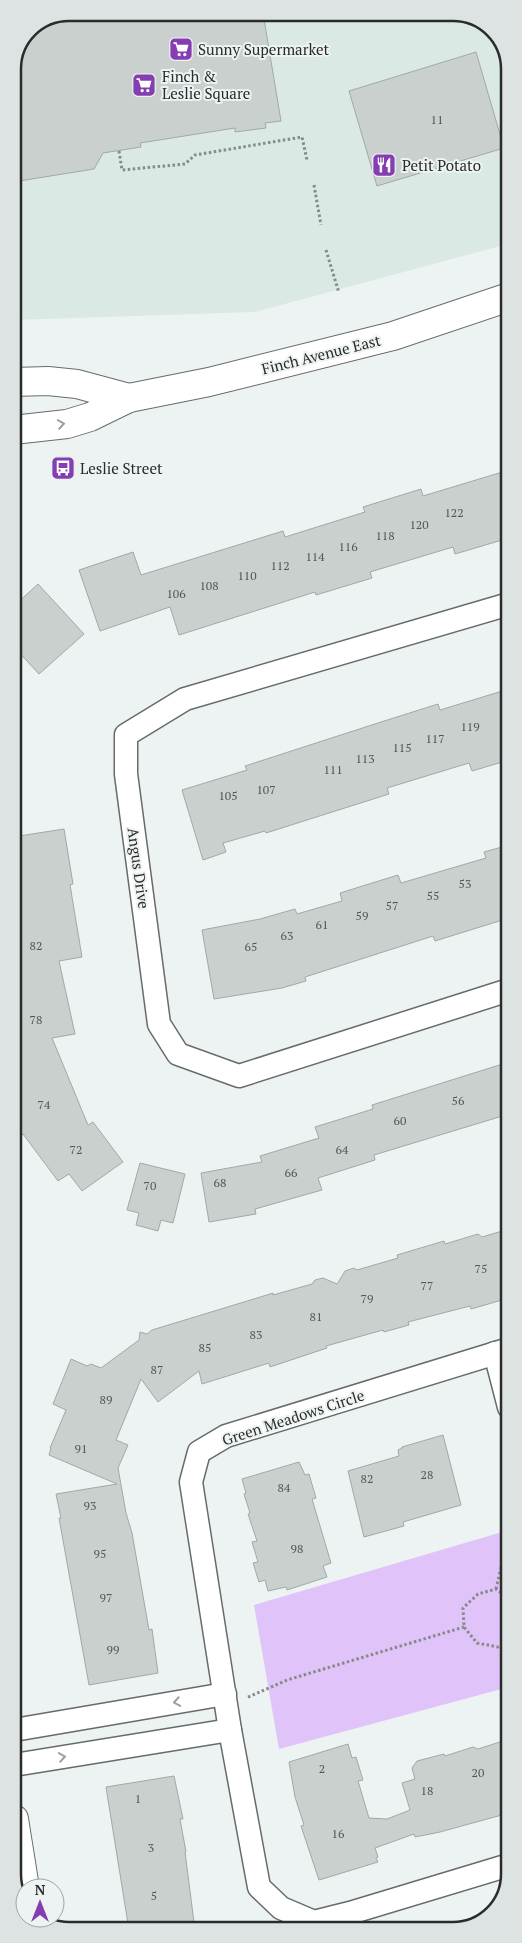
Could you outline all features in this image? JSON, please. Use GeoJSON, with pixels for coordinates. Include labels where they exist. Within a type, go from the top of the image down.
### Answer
{"type":"FeatureCollection","features":[{"type":"Feature","properties":{"kind":"main road","name":"Finch Avenue East"},"geometry":{"type":"LineString","coordinates":[[21,429],[67,424],[90,417],[129,398],[209,382],[393,336],[501,298]]}},
{"type":"Feature","properties":{"kind":"main road"},"geometry":{"type":"LineString","coordinates":[[21,382],[48,381],[77,384],[103,389],[129,398]]}},
{"type":"Feature","properties":{"kind":"main road"},"geometry":{"type":"LineString","coordinates":[[21,1863],[23,1878]]}},
{"type":"Feature","properties":{"kind":"street","name":"Angus Drive"},"geometry":{"type":"LineString","coordinates":[[501,606],[186,700],[126,734],[126,774],[159,1024],[178,1054],[238,1076],[501,993]]}},
{"type":"Feature","properties":{"kind":"street","name":"Green Meadows Circle"},"geometry":{"type":"LineString","coordinates":[[501,1351],[226,1436],[199,1452],[191,1482],[230,1730],[259,1887],[281,1908],[314,1922],[501,1868]]}},
{"type":"Feature","properties":{"kind":"street"},"geometry":{"type":"LineString","coordinates":[[21,1729],[226,1700]]}},
{"type":"Feature","properties":{"kind":"street"},"geometry":{"type":"LineString","coordinates":[[21,1763],[230,1730]]}},
{"type":"Feature","properties":{"kind":"path"},"geometry":{"type":"LineString","coordinates":[[119,151],[122,170],[185,164],[195,155],[302,137],[307,160]]}},
{"type":"Feature","properties":{"kind":"path"},"geometry":{"type":"LineString","coordinates":[[314,186],[321,225]]}},
{"type":"Feature","properties":{"kind":"path"},"geometry":{"type":"LineString","coordinates":[[326,250],[339,293]]}},
{"type":"Feature","properties":{"kind":"path"},"geometry":{"type":"LineString","coordinates":[[496,1589],[501,1568]]}},
{"type":"Feature","properties":{"kind":"path"},"geometry":{"type":"LineString","coordinates":[[496,1589],[501,1593]]}},
{"type":"Feature","properties":{"kind":"path"},"geometry":{"type":"LineString","coordinates":[[496,1589],[478,1594],[462,1608],[464,1627],[477,1643],[498,1647],[501,1645]]}},
{"type":"Feature","properties":{"kind":"path"},"geometry":{"type":"LineString","coordinates":[[226,1700],[286,1680],[464,1627]]}},
{"type":"Feature","properties":{"kind":"shaded area"},"geometry":{"type":"Polygon","coordinates":[[[69,21],[456,21],[471,25],[489,38],[500,60],[501,246],[255,312],[21,320],[22,60],[60,22],[69,21]]]}},
{"type":"Feature","properties":{"kind":"shaded area"},"geometry":{"type":"Polygon","coordinates":[[[501,1532],[501,1689],[279,1749],[254,1605],[501,1532]]]}},
{"type":"Feature","properties":{"kind":"building","name":"Finch & Leslie Square"},"geometry":{"type":"Polygon","coordinates":[[[69,21],[264,21],[281,121],[265,123],[266,128],[235,132],[235,128],[140,143],[141,147],[103,153],[94,169],[21,181],[21,69],[25,51],[35,35],[51,25],[69,21]]]}},
{"type":"Feature","properties":{"kind":"building"},"geometry":{"type":"Polygon","coordinates":[[[476,52],[501,138],[501,149],[377,186],[349,91],[476,52]]]}},
{"type":"Feature","properties":{"kind":"building"},"geometry":{"type":"Polygon","coordinates":[[[501,472],[501,540],[455,554],[453,547],[370,572],[372,578],[316,595],[315,592],[179,635],[170,607],[100,631],[79,570],[133,552],[141,575],[283,531],[285,537],[365,512],[363,507],[421,489],[423,496],[501,472]]]}},
{"type":"Feature","properties":{"kind":"building"},"geometry":{"type":"Polygon","coordinates":[[[38,584],[84,634],[39,674],[21,655],[21,600],[38,584]]]}},
{"type":"Feature","properties":{"kind":"building"},"geometry":{"type":"Polygon","coordinates":[[[501,691],[501,762],[472,771],[469,763],[387,788],[389,794],[266,833],[265,831],[223,843],[226,852],[203,860],[182,790],[247,770],[245,766],[438,704],[440,710],[501,691]]]}},
{"type":"Feature","properties":{"kind":"building"},"geometry":{"type":"Polygon","coordinates":[[[64,829],[73,884],[70,885],[82,957],[59,961],[75,1034],[52,1038],[88,1125],[93,1122],[123,1162],[82,1191],[69,1174],[58,1181],[23,1134],[21,1135],[21,836],[64,829]]]}},
{"type":"Feature","properties":{"kind":"building"},"geometry":{"type":"Polygon","coordinates":[[[501,847],[501,920],[435,941],[433,936],[305,977],[306,981],[282,988],[214,999],[202,930],[260,919],[295,909],[297,914],[342,901],[340,893],[398,875],[401,883],[486,858],[484,852],[501,847]]]}},
{"type":"Feature","properties":{"kind":"building"},"geometry":{"type":"Polygon","coordinates":[[[501,1065],[501,1116],[374,1155],[375,1160],[318,1178],[322,1190],[255,1209],[256,1214],[209,1222],[201,1173],[262,1162],[260,1156],[319,1138],[315,1127],[373,1109],[372,1105],[501,1065]]]}},
{"type":"Feature","properties":{"kind":"building"},"geometry":{"type":"Polygon","coordinates":[[[140,1163],[185,1174],[173,1223],[161,1220],[158,1231],[136,1225],[139,1213],[127,1210],[140,1163]]]}},
{"type":"Feature","properties":{"kind":"building"},"geometry":{"type":"Polygon","coordinates":[[[501,1231],[501,1300],[471,1309],[470,1306],[408,1322],[409,1325],[384,1332],[383,1330],[326,1346],[327,1348],[270,1367],[269,1363],[202,1384],[199,1371],[158,1402],[141,1379],[116,1440],[128,1445],[118,1468],[126,1513],[132,1533],[149,1630],[152,1629],[158,1673],[89,1685],[56,1494],[117,1484],[49,1455],[50,1448],[66,1410],[53,1404],[71,1359],[87,1366],[91,1364],[101,1368],[139,1340],[140,1332],[147,1334],[152,1330],[273,1293],[273,1295],[312,1284],[315,1280],[323,1278],[337,1284],[345,1271],[354,1268],[357,1270],[398,1258],[397,1255],[444,1241],[445,1244],[478,1234],[482,1237],[501,1231]]]}},
{"type":"Feature","properties":{"kind":"building"},"geometry":{"type":"Polygon","coordinates":[[[443,1435],[461,1505],[403,1522],[404,1526],[364,1537],[348,1471],[399,1456],[398,1450],[402,1447],[443,1435]]]}},
{"type":"Feature","properties":{"kind":"building"},"geometry":{"type":"Polygon","coordinates":[[[299,1462],[305,1475],[309,1474],[316,1498],[312,1499],[331,1563],[323,1566],[327,1577],[287,1590],[286,1587],[268,1591],[265,1580],[259,1582],[253,1563],[258,1562],[252,1542],[257,1541],[248,1514],[250,1513],[242,1479],[299,1462]]]}},
{"type":"Feature","properties":{"kind":"building"},"geometry":{"type":"Polygon","coordinates":[[[501,1742],[501,1815],[440,1832],[415,1837],[414,1834],[375,1848],[378,1862],[319,1880],[301,1826],[304,1825],[295,1797],[289,1762],[348,1744],[352,1758],[356,1757],[363,1780],[358,1781],[369,1818],[387,1819],[410,1810],[402,1783],[415,1779],[412,1768],[417,1761],[444,1754],[445,1756],[473,1747],[478,1749],[501,1742]]]}},
{"type":"Feature","properties":{"kind":"building"},"geometry":{"type":"Polygon","coordinates":[[[174,1776],[183,1819],[180,1819],[186,1852],[194,1922],[128,1922],[106,1787],[174,1776]]]}},
{"type":"Feature","properties":{"kind":"place","name":"Sunny Supermarket"},"geometry":{"type":"Point","coordinates":[181,49]}},
{"type":"Feature","properties":{"kind":"place","name":"Finch & Leslie Square"},"geometry":{"type":"Point","coordinates":[144,85]}},
{"type":"Feature","properties":{"kind":"place","name":"Petit Potato"},"geometry":{"type":"Point","coordinates":[384,165]}},
{"type":"Feature","properties":{"kind":"place","name":"Leslie Street"},"geometry":{"type":"Point","coordinates":[63,468]}}]}
